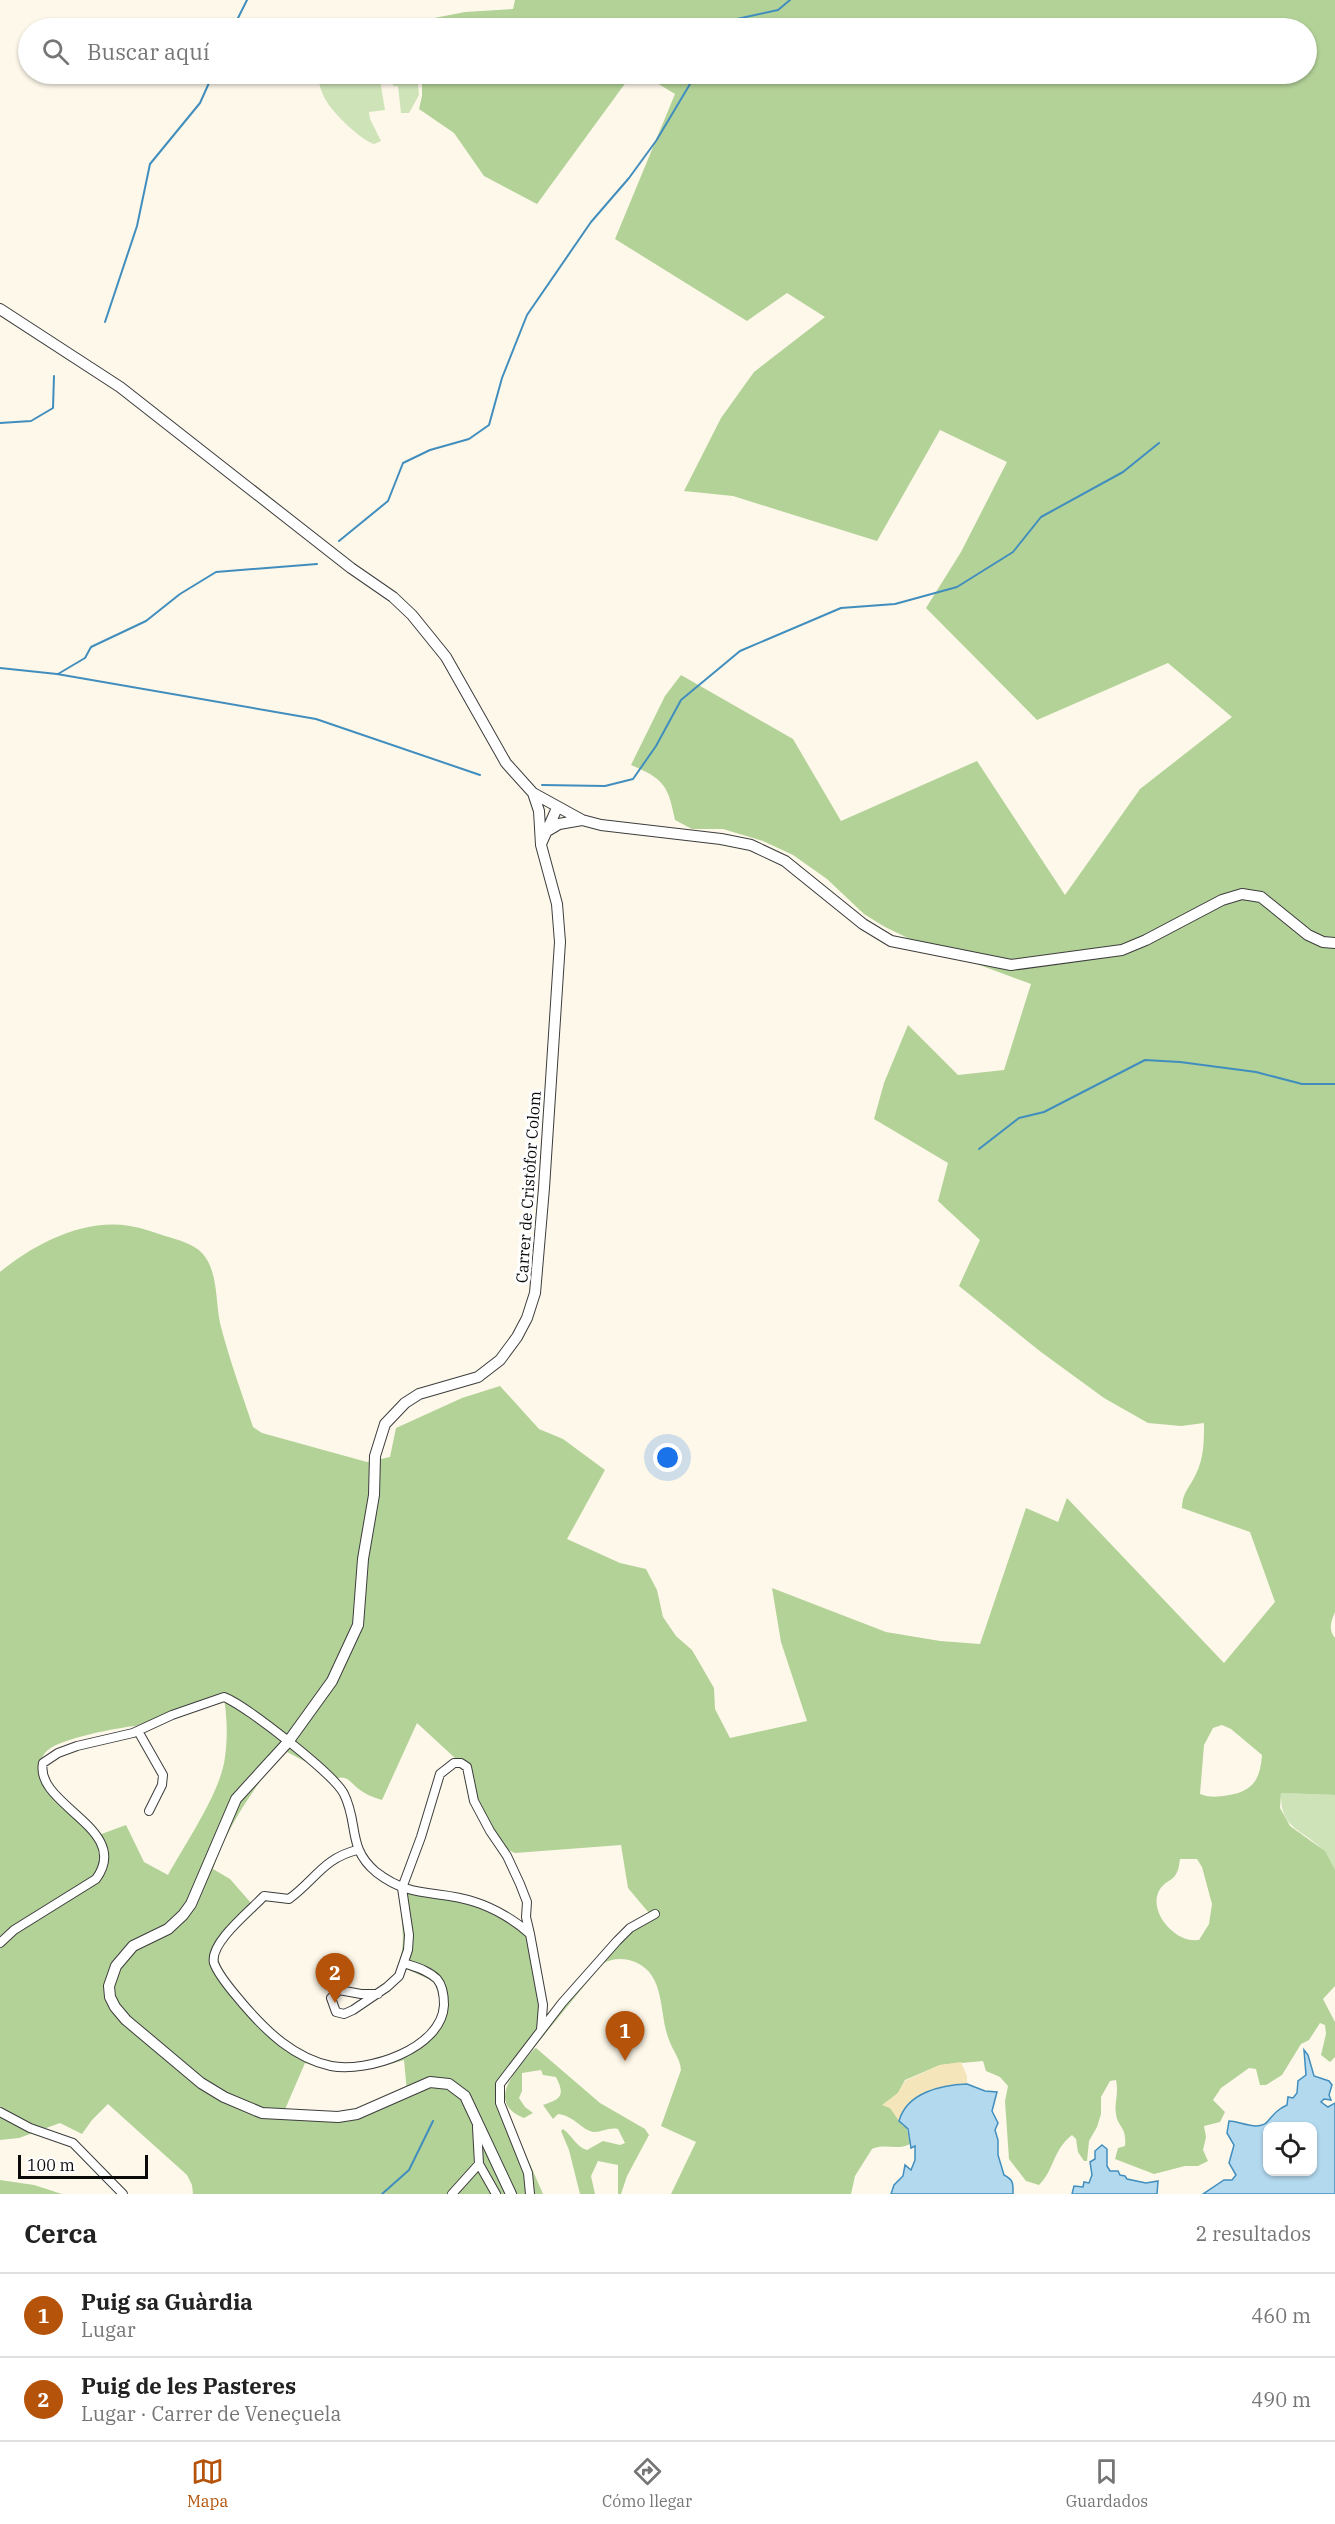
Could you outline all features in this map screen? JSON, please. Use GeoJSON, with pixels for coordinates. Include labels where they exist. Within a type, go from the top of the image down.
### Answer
{"type":"FeatureCollection","features":[{"type":"Feature","properties":{"kind":"street"},"geometry":{"type":"LineString","coordinates":[[0,309],[120,387],[351,568],[393,597],[431,636],[446,657],[506,764],[533,793],[582,820],[601,825],[721,839],[751,845],[785,861],[863,924],[891,941],[1011,965],[1122,950],[1222,900],[1242,894],[1261,897],[1308,935],[1323,942],[1335,943]]}},
{"type":"Feature","properties":{"kind":"street","name":"Carrer de Cristòfor Colom"},"geometry":{"type":"LineString","coordinates":[[511,2194],[465,2096],[449,2084],[430,2082],[357,2114],[338,2117],[275,2115],[253,2110],[224,2097],[201,2083],[126,2020],[115,2007],[109,1986],[116,1966],[133,1946],[168,1929],[183,1915],[191,1904],[236,1799],[288,1742],[332,1681],[358,1625],[363,1559],[374,1495],[375,1456],[385,1424],[405,1403],[418,1394],[478,1377],[500,1360],[517,1337],[527,1318],[535,1293],[560,942],[557,904],[541,844],[544,829],[533,793]]}},
{"type":"Feature","properties":{"kind":"street"},"geometry":{"type":"LineString","coordinates":[[554,806],[544,815],[544,829],[582,820]]}},
{"type":"Feature","properties":{"kind":"street"},"geometry":{"type":"LineString","coordinates":[[0,1943],[14,1930],[96,1879],[104,1868],[104,1855],[96,1837],[79,1816],[50,1790],[44,1781],[42,1771],[44,1763],[58,1752],[138,1731],[172,1715],[224,1697],[288,1742],[338,1784],[351,1811],[357,1850],[375,1870],[402,1888],[418,1893],[476,1902],[510,1919],[530,1934]]}},
{"type":"Feature","properties":{"kind":"street"},"geometry":{"type":"LineString","coordinates":[[138,1731],[160,1765],[163,1775],[162,1785],[149,1811]]}},
{"type":"Feature","properties":{"kind":"street"},"geometry":{"type":"LineString","coordinates":[[378,1994],[339,1990],[331,1998],[331,2004],[336,2012],[350,2012],[378,1994],[399,1976],[409,1935],[402,1888],[421,1838],[440,1774],[454,1763],[461,1763],[467,1767],[474,1801],[507,1856],[527,1902],[526,1917],[543,2005],[542,2030]]}},
{"type":"Feature","properties":{"kind":"street"},"geometry":{"type":"LineString","coordinates":[[357,1850],[333,1859],[321,1867],[305,1887],[289,1899],[264,1896],[216,1947],[214,1962],[235,1994],[279,2041],[314,2061],[348,2068],[367,2066],[407,2052],[427,2038],[442,2018],[444,2007],[441,1986],[436,1978],[404,1963]]}},
{"type":"Feature","properties":{"kind":"street"},"geometry":{"type":"LineString","coordinates":[[537,2194],[503,2112],[498,2094],[500,2084],[509,2069],[617,1941],[630,1928],[655,1914]]}},
{"type":"Feature","properties":{"kind":"street"},"geometry":{"type":"LineString","coordinates":[[0,2112],[30,2128],[73,2143],[123,2194]]}},
{"type":"Feature","properties":{"kind":"street"},"geometry":{"type":"LineString","coordinates":[[477,2121],[479,2164],[496,2194]]}},
{"type":"Feature","properties":{"kind":"street"},"geometry":{"type":"LineString","coordinates":[[452,2194],[479,2164]]}},
{"type":"Feature","properties":{"kind":"street"},"geometry":{"type":"LineString","coordinates":[[530,2194],[531,2179]]}},
{"type":"Feature","properties":{"kind":"green space"},"geometry":{"type":"Polygon","coordinates":[[[515,0],[1335,0],[1335,1612],[1331,1628],[1335,1638],[1335,1795],[1281,1793],[1280,1808],[1290,1826],[1325,1851],[1335,1870],[1335,1986],[1323,1999],[1335,2022],[1335,2057],[1330,2062],[1321,2055],[1326,2034],[1325,2025],[1320,2023],[1309,2040],[1301,2044],[1282,2075],[1266,2085],[1260,2085],[1256,2069],[1249,2068],[1221,2088],[1213,2100],[1225,2112],[1220,2122],[1204,2126],[1206,2137],[1203,2150],[1208,2161],[1198,2166],[1185,2166],[1154,2174],[1115,2159],[1118,2148],[1125,2146],[1124,2131],[1116,2114],[1116,2080],[1110,2081],[1101,2097],[1101,2114],[1089,2141],[1087,2161],[1084,2161],[1078,2152],[1076,2139],[1072,2135],[1061,2147],[1039,2185],[1026,2181],[1009,2159],[1005,2101],[1008,2086],[1000,2077],[986,2071],[983,2061],[940,2065],[905,2080],[898,2093],[883,2105],[890,2107],[903,2126],[906,2125],[910,2144],[872,2149],[855,2176],[851,2194],[671,2194],[696,2142],[661,2126],[681,2070],[669,2040],[655,1982],[650,1973],[641,1965],[622,1959],[602,1964],[505,2083],[502,2095],[506,2109],[543,2194],[193,2194],[187,2175],[108,2104],[82,2134],[60,2123],[19,2138],[0,2140],[0,1272],[28,1252],[60,1236],[95,1226],[130,1226],[185,1242],[202,1253],[214,1278],[221,1327],[236,1377],[253,1427],[262,1433],[367,1462],[390,1457],[396,1428],[462,1398],[500,1386],[539,1429],[563,1439],[605,1470],[567,1539],[620,1563],[646,1569],[657,1590],[663,1617],[676,1636],[692,1650],[714,1688],[715,1709],[730,1738],[807,1721],[781,1642],[772,1588],[886,1632],[940,1641],[980,1644],[1026,1508],[1058,1522],[1067,1498],[1224,1663],[1275,1602],[1250,1532],[1182,1508],[1185,1494],[1201,1461],[1204,1423],[1181,1426],[1148,1423],[1104,1398],[1041,1352],[959,1286],[980,1240],[938,1201],[948,1163],[874,1119],[884,1083],[908,1025],[958,1075],[1004,1070],[1031,984],[912,940],[885,927],[864,914],[827,879],[793,855],[763,841],[723,829],[692,829],[675,820],[670,799],[663,785],[658,779],[631,765],[665,696],[681,675],[793,739],[841,821],[977,761],[1065,895],[1140,789],[1232,717],[1168,663],[1037,720],[926,608],[961,552],[1007,462],[940,430],[877,541],[733,496],[684,491],[721,418],[754,372],[825,317],[787,293],[747,321],[615,239],[675,94],[658,84],[1317,84],[1317,18],[434,18],[465,12],[513,9],[515,0]],[[223,1692],[136,1726],[104,1731],[55,1746],[44,1754],[39,1762],[44,1781],[96,1836],[126,1825],[144,1862],[168,1875],[210,1802],[222,1771],[227,1733],[223,1692]],[[417,1723],[382,1800],[358,1789],[345,1778],[329,1782],[308,1763],[287,1752],[280,1755],[242,1809],[213,1869],[230,1879],[257,1910],[224,1942],[217,1952],[224,1973],[233,1986],[274,2030],[305,2052],[329,2061],[359,2062],[375,2060],[392,2054],[422,2037],[432,2026],[439,2013],[440,1997],[435,1982],[398,1965],[403,1943],[401,1893],[403,1883],[413,1888],[464,1895],[534,1936],[547,2014],[624,1927],[649,1913],[628,1888],[621,1845],[515,1853],[496,1845],[465,1774],[455,1758],[417,1723]],[[1222,1725],[1213,1728],[1204,1745],[1200,1794],[1207,1796],[1217,1797],[1244,1791],[1254,1783],[1259,1771],[1262,1755],[1231,1729],[1222,1725]],[[1180,1859],[1174,1877],[1160,1889],[1157,1899],[1158,1910],[1165,1924],[1176,1934],[1183,1938],[1199,1940],[1209,1924],[1212,1904],[1202,1867],[1197,1859],[1180,1859]],[[404,2060],[377,2068],[355,2071],[333,2070],[305,2063],[283,2114],[338,2117],[407,2092],[404,2060]]]}},
{"type":"Feature","properties":{"kind":"green space"},"geometry":{"type":"Polygon","coordinates":[[[319,84],[381,84],[385,110],[369,112],[381,141],[374,144],[355,132],[330,107],[319,84]]]}},
{"type":"Feature","properties":{"kind":"green space"},"geometry":{"type":"Polygon","coordinates":[[[393,84],[418,84],[419,95],[409,113],[401,113],[398,86],[393,86],[393,84]]]}},
{"type":"Feature","properties":{"kind":"green space"},"geometry":{"type":"Polygon","coordinates":[[[422,84],[625,84],[537,204],[484,176],[454,133],[419,109],[422,84]]]}},
{"type":"Feature","properties":{"kind":"green space"},"geometry":{"type":"Polygon","coordinates":[[[1281,1793],[1335,1795],[1335,1870],[1323,1850],[1288,1821],[1284,1814],[1281,1793]]]}},
{"type":"Feature","properties":{"kind":"green space"},"geometry":{"type":"Polygon","coordinates":[[[536,2048],[600,2103],[645,2129],[649,2135],[627,2176],[621,2194],[618,2194],[618,2165],[598,2161],[591,2176],[595,2194],[580,2194],[569,2150],[561,2131],[563,2129],[587,2150],[603,2141],[620,2145],[625,2143],[618,2129],[594,2132],[585,2129],[564,2115],[558,2114],[553,2119],[543,2105],[554,2101],[560,2095],[556,2077],[543,2075],[541,2070],[522,2073],[522,2091],[519,2098],[533,2113],[524,2118],[512,2111],[506,2103],[505,2094],[513,2075],[536,2048]]]}},
{"type":"Feature","properties":{"kind":"green space"},"geometry":{"type":"Polygon","coordinates":[[[0,2180],[34,2185],[62,2194],[0,2194],[0,2180]]]}},
{"type":"Feature","properties":{"kind":"sand"},"geometry":{"type":"Polygon","coordinates":[[[961,2062],[967,2076],[967,2084],[937,2088],[917,2097],[903,2111],[899,2121],[890,2108],[882,2105],[898,2093],[905,2081],[940,2065],[961,2062]]]}},
{"type":"Feature","properties":{"kind":"water"},"geometry":{"type":"Polygon","coordinates":[[[1304,2050],[1308,2055],[1314,2076],[1329,2081],[1332,2085],[1329,2095],[1331,2100],[1324,2099],[1321,2102],[1328,2107],[1335,2103],[1335,2194],[1203,2194],[1224,2180],[1232,2180],[1236,2175],[1229,2163],[1234,2145],[1227,2133],[1229,2121],[1255,2126],[1263,2124],[1263,2176],[1317,2176],[1317,2122],[1266,2122],[1287,2105],[1288,2097],[1293,2098],[1297,2093],[1298,2081],[1306,2075],[1304,2050]]]}},
{"type":"Feature","properties":{"kind":"water"},"geometry":{"type":"Polygon","coordinates":[[[967,2084],[985,2091],[997,2092],[992,2111],[998,2123],[995,2130],[998,2155],[1004,2175],[1012,2183],[1013,2194],[891,2194],[894,2185],[903,2176],[905,2165],[911,2170],[915,2160],[915,2146],[911,2148],[908,2129],[899,2121],[903,2111],[909,2103],[927,2092],[947,2086],[967,2084]]]}},
{"type":"Feature","properties":{"kind":"water"},"geometry":{"type":"Polygon","coordinates":[[[1102,2145],[1107,2149],[1107,2166],[1110,2171],[1118,2171],[1127,2179],[1146,2183],[1158,2181],[1157,2194],[1072,2194],[1074,2186],[1083,2187],[1084,2182],[1089,2183],[1092,2175],[1090,2162],[1095,2159],[1095,2151],[1102,2145]]]}},
{"type":"Feature","properties":{"kind":"waterway"},"geometry":{"type":"LineString","coordinates":[[238,18],[247,0]]}},
{"type":"Feature","properties":{"kind":"waterway"},"geometry":{"type":"LineString","coordinates":[[742,18],[778,10],[790,0]]}},
{"type":"Feature","properties":{"kind":"waterway"},"geometry":{"type":"LineString","coordinates":[[105,322],[137,226],[150,164],[200,103],[209,84]]}},
{"type":"Feature","properties":{"kind":"waterway"},"geometry":{"type":"LineString","coordinates":[[339,541],[388,501],[403,463],[430,450],[469,439],[489,425],[502,378],[527,315],[591,222],[629,178],[656,141],[690,84]]}},
{"type":"Feature","properties":{"kind":"waterway"},"geometry":{"type":"LineString","coordinates":[[0,423],[31,421],[53,408],[54,376]]}},
{"type":"Feature","properties":{"kind":"waterway"},"geometry":{"type":"LineString","coordinates":[[542,785],[605,786],[633,779],[656,746],[681,700],[740,651],[841,608],[895,604],[957,587],[1013,552],[1041,517],[1123,472],[1159,443]]}},
{"type":"Feature","properties":{"kind":"waterway"},"geometry":{"type":"LineString","coordinates":[[58,674],[85,658],[91,647],[146,621],[180,594],[216,572],[317,564]]}},
{"type":"Feature","properties":{"kind":"waterway"},"geometry":{"type":"LineString","coordinates":[[0,668],[57,674],[316,719],[480,775]]}},
{"type":"Feature","properties":{"kind":"waterway"},"geometry":{"type":"LineString","coordinates":[[979,1149],[1019,1118],[1044,1112],[1145,1060],[1256,1072],[1302,1084],[1335,1084]]}},
{"type":"Feature","properties":{"kind":"waterway"},"geometry":{"type":"LineString","coordinates":[[382,2194],[409,2170],[433,2121]]}},
{"type":"Feature","properties":{"kind":"place","name":"Puig de les Pasteres"},"geometry":{"type":"Point","coordinates":[335,2003]}},
{"type":"Feature","properties":{"kind":"place","name":"Puig sa Guàrdia"},"geometry":{"type":"Point","coordinates":[625,2061]}}]}
